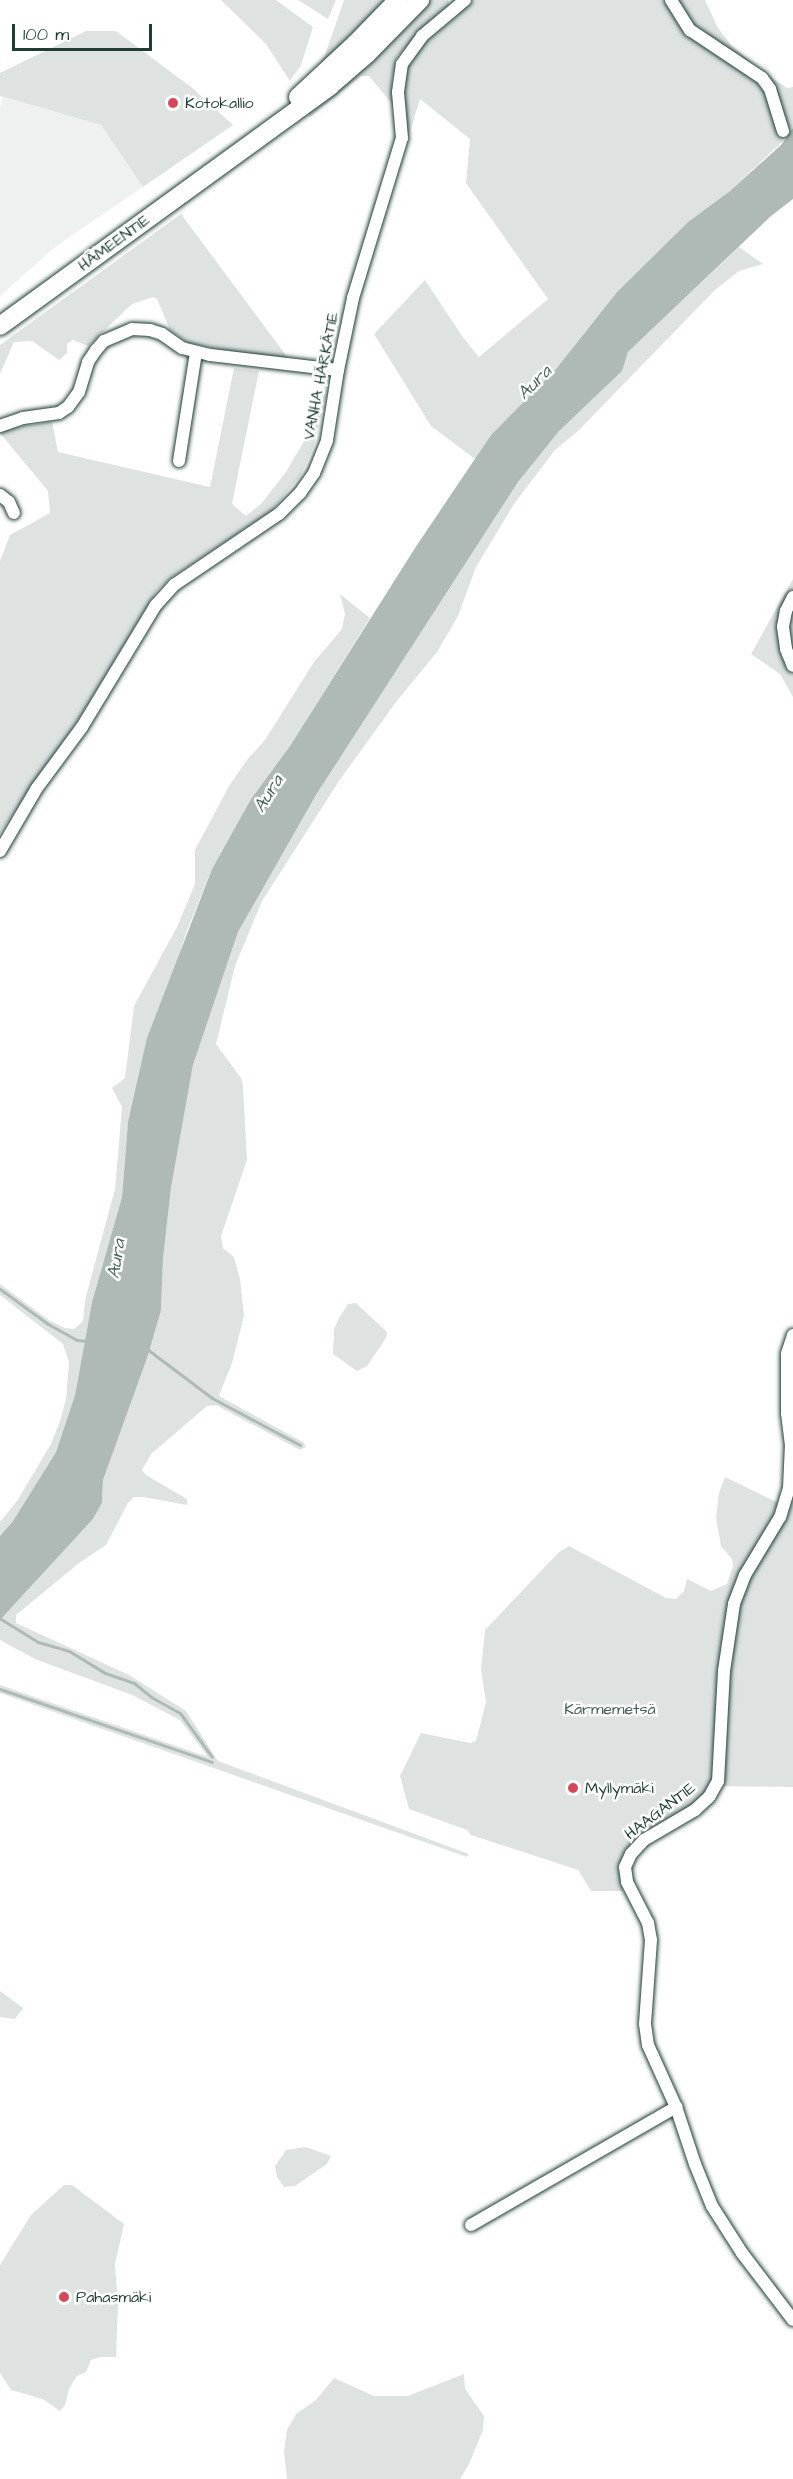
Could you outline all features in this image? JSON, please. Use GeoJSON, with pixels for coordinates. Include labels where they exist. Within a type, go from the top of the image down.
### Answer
{"type":"FeatureCollection","features":[{"type":"Feature","properties":{"kind":"highway","name":"HÄMEENTIE"},"geometry":{"type":"LineString","coordinates":[[226,160],[339,60],[398,0]]}},
{"type":"Feature","properties":{"kind":"highway","name":"HÄMEENTIE"},"geometry":{"type":"LineString","coordinates":[[0,326],[330,86],[420,0]]}},
{"type":"Feature","properties":{"kind":"street","name":"VANHA HÄRKÄTIE"},"geometry":{"type":"LineString","coordinates":[[0,851],[37,788],[82,727],[156,605],[174,585],[271,520],[300,494],[314,473],[327,441],[338,370],[353,298],[402,138],[398,92],[402,64],[422,36],[465,0]]}},
{"type":"Feature","properties":{"kind":"street"},"geometry":{"type":"LineString","coordinates":[[671,0],[690,30],[762,78],[770,89],[783,131]]}},
{"type":"Feature","properties":{"kind":"street"},"geometry":{"type":"LineString","coordinates":[[0,426],[22,418],[59,413],[68,407],[79,392],[88,362],[96,350],[115,335],[132,329],[150,330],[162,334],[182,348],[196,352],[264,363],[338,370]]}},
{"type":"Feature","properties":{"kind":"street"},"geometry":{"type":"LineString","coordinates":[[179,462],[196,352]]}},
{"type":"Feature","properties":{"kind":"street"},"geometry":{"type":"LineString","coordinates":[[0,495],[9,502],[14,513]]}},
{"type":"Feature","properties":{"kind":"street"},"geometry":{"type":"LineString","coordinates":[[793,597],[786,611],[783,627],[786,649],[793,666]]}},
{"type":"Feature","properties":{"kind":"street"},"geometry":{"type":"LineString","coordinates":[[792,1443],[787,1413],[787,1354],[793,1335]]}},
{"type":"Feature","properties":{"kind":"street","name":"HAAGANTIE"},"geometry":{"type":"LineString","coordinates":[[792,1443],[789,1488],[780,1517],[745,1575],[734,1604],[724,1671],[718,1781],[709,1797],[694,1810],[644,1840],[630,1854],[625,1867],[627,1882],[648,1923],[651,1940],[651,1964],[645,2013],[648,2045],[676,2107],[712,2206],[742,2253],[793,2320]]}},
{"type":"Feature","properties":{"kind":"street"},"geometry":{"type":"LineString","coordinates":[[471,2224],[676,2107]]}},
{"type":"Feature","properties":{"kind":"shaded area"},"geometry":{"type":"Polygon","coordinates":[[[2,97],[101,125],[143,187],[56,246],[0,296],[0,109],[2,97]]]}},
{"type":"Feature","properties":{"kind":"green space"},"geometry":{"type":"Polygon","coordinates":[[[221,0],[276,0],[313,27],[301,65],[290,81],[266,44],[221,0]]]}},
{"type":"Feature","properties":{"kind":"green space"},"geometry":{"type":"Polygon","coordinates":[[[298,0],[336,0],[328,19],[298,0]]]}},
{"type":"Feature","properties":{"kind":"green space"},"geometry":{"type":"Polygon","coordinates":[[[344,0],[388,0],[315,72],[325,55],[344,0]]]}},
{"type":"Feature","properties":{"kind":"green space"},"geometry":{"type":"Polygon","coordinates":[[[429,0],[448,0],[450,8],[397,56],[392,78],[393,105],[369,76],[361,76],[310,117],[307,112],[383,47],[429,0]]]}},
{"type":"Feature","properties":{"kind":"green space"},"geometry":{"type":"Polygon","coordinates":[[[471,0],[705,0],[718,28],[731,45],[751,62],[761,80],[780,130],[786,138],[730,191],[688,222],[617,292],[556,369],[491,435],[475,459],[431,426],[374,334],[425,280],[462,336],[479,357],[548,299],[466,183],[470,139],[420,99],[408,138],[403,72],[423,44],[454,19],[471,0]]]}},
{"type":"Feature","properties":{"kind":"green space"},"geometry":{"type":"Polygon","coordinates":[[[86,31],[116,31],[191,87],[233,125],[143,187],[101,125],[0,96],[0,73],[86,31]]]}},
{"type":"Feature","properties":{"kind":"green space"},"geometry":{"type":"Polygon","coordinates":[[[759,69],[787,88],[793,87],[793,128],[790,133],[769,82],[759,69]]]}},
{"type":"Feature","properties":{"kind":"green space"},"geometry":{"type":"Polygon","coordinates":[[[181,214],[288,358],[264,357],[189,343],[170,330],[157,299],[153,297],[132,304],[88,346],[73,340],[67,344],[67,353],[59,360],[32,341],[14,342],[0,374],[0,345],[181,214]]]}},
{"type":"Feature","properties":{"kind":"green space"},"geometry":{"type":"Polygon","coordinates":[[[739,247],[763,264],[739,271],[715,290],[578,431],[555,450],[514,504],[476,567],[458,616],[437,652],[396,702],[339,781],[262,901],[235,966],[216,1044],[241,1078],[243,1086],[247,1160],[221,1236],[223,1248],[234,1257],[240,1279],[244,1316],[232,1363],[219,1396],[303,1442],[306,1447],[300,1450],[216,1405],[207,1406],[151,1454],[142,1470],[146,1475],[187,1499],[187,1505],[134,1497],[128,1503],[106,1545],[79,1563],[16,1615],[16,1623],[129,1675],[186,1711],[218,1761],[469,1854],[467,1857],[0,1693],[0,1685],[208,1757],[180,1720],[132,1695],[35,1659],[0,1640],[0,1620],[93,1519],[102,1503],[103,1480],[161,1310],[163,1259],[171,1188],[193,1065],[238,932],[316,795],[518,482],[558,431],[622,371],[628,352],[739,247]]]}},
{"type":"Feature","properties":{"kind":"green space"},"geometry":{"type":"Polygon","coordinates":[[[234,368],[259,371],[232,504],[246,516],[261,504],[286,472],[307,436],[326,391],[314,445],[301,475],[271,511],[172,577],[157,590],[82,714],[0,833],[0,561],[10,535],[50,513],[48,491],[0,433],[11,428],[52,422],[58,452],[210,487],[234,368]]]}},
{"type":"Feature","properties":{"kind":"green space"},"geometry":{"type":"Polygon","coordinates":[[[793,579],[793,697],[780,674],[751,654],[793,579]]]}},
{"type":"Feature","properties":{"kind":"green space"},"geometry":{"type":"Polygon","coordinates":[[[340,594],[370,618],[290,746],[251,799],[212,869],[186,933],[128,1122],[122,1197],[92,1302],[75,1395],[56,1452],[13,1521],[0,1536],[0,1522],[17,1501],[51,1444],[66,1399],[69,1362],[63,1344],[0,1295],[0,1284],[50,1321],[65,1328],[74,1329],[83,1321],[85,1300],[115,1189],[122,1107],[112,1088],[125,1078],[134,1006],[177,927],[195,884],[195,850],[229,786],[247,760],[265,740],[314,662],[342,629],[345,614],[340,594]]]}},
{"type":"Feature","properties":{"kind":"green space"},"geometry":{"type":"Polygon","coordinates":[[[356,1303],[387,1332],[386,1338],[367,1366],[357,1371],[333,1354],[334,1329],[338,1320],[348,1304],[356,1303]]]}},
{"type":"Feature","properties":{"kind":"green space","name":"Kärmemetsä"},"geometry":{"type":"Polygon","coordinates":[[[725,1477],[789,1508],[793,1493],[793,1787],[711,1786],[688,1809],[638,1839],[620,1870],[623,1891],[591,1891],[578,1870],[471,1835],[467,1830],[409,1809],[400,1776],[421,1733],[470,1743],[476,1741],[486,1702],[481,1669],[485,1630],[558,1553],[569,1546],[666,1598],[676,1599],[684,1591],[687,1579],[711,1591],[727,1584],[733,1566],[732,1559],[721,1546],[716,1518],[719,1493],[725,1477]]]}},
{"type":"Feature","properties":{"kind":"green space"},"geometry":{"type":"Polygon","coordinates":[[[0,1991],[23,2008],[15,2019],[0,2017],[0,1991]]]}},
{"type":"Feature","properties":{"kind":"green space"},"geometry":{"type":"Polygon","coordinates":[[[306,2147],[331,2156],[327,2164],[295,2186],[284,2187],[277,2177],[275,2166],[286,2150],[306,2147]]]}},
{"type":"Feature","properties":{"kind":"green space"},"geometry":{"type":"Polygon","coordinates":[[[64,2185],[72,2185],[124,2224],[115,2264],[118,2306],[116,2357],[100,2357],[91,2360],[86,2372],[77,2376],[69,2389],[65,2405],[60,2411],[43,2399],[11,2390],[0,2373],[0,2265],[31,2215],[64,2185]]]}},
{"type":"Feature","properties":{"kind":"green space"},"geometry":{"type":"Polygon","coordinates":[[[464,2374],[465,2389],[484,2416],[483,2430],[460,2479],[287,2479],[284,2452],[287,2430],[296,2414],[316,2400],[334,2378],[374,2396],[408,2396],[464,2374]]]}},
{"type":"Feature","properties":{"kind":"water","name":"Aura"},"geometry":{"type":"Polygon","coordinates":[[[793,128],[793,199],[771,216],[628,352],[622,371],[559,431],[518,482],[316,795],[238,932],[193,1065],[171,1188],[163,1259],[161,1310],[148,1355],[103,1480],[102,1503],[93,1519],[0,1620],[0,1536],[13,1521],[56,1452],[75,1395],[92,1302],[122,1197],[128,1122],[147,1038],[212,869],[251,799],[290,746],[415,548],[491,435],[556,369],[617,292],[688,222],[730,191],[781,145],[793,128]]]}},
{"type":"Feature","properties":{"kind":"waterway"},"geometry":{"type":"LineString","coordinates":[[0,1289],[48,1324],[77,1340],[87,1341]]}},
{"type":"Feature","properties":{"kind":"waterway"},"geometry":{"type":"LineString","coordinates":[[147,1349],[212,1398],[300,1445]]}},
{"type":"Feature","properties":{"kind":"waterway"},"geometry":{"type":"LineString","coordinates":[[1,1619],[38,1642],[69,1651],[105,1673],[134,1683],[151,1697],[180,1713],[212,1757]]}},
{"type":"Feature","properties":{"kind":"waterway"},"geometry":{"type":"LineString","coordinates":[[0,1689],[212,1762]]}},
{"type":"Feature","properties":{"kind":"place","name":"Kotokallio"},"geometry":{"type":"Point","coordinates":[173,103]}},
{"type":"Feature","properties":{"kind":"place","name":"Myllymäki"},"geometry":{"type":"Point","coordinates":[573,1788]}},
{"type":"Feature","properties":{"kind":"place","name":"Pahasmäki"},"geometry":{"type":"Point","coordinates":[64,2297]}}]}
